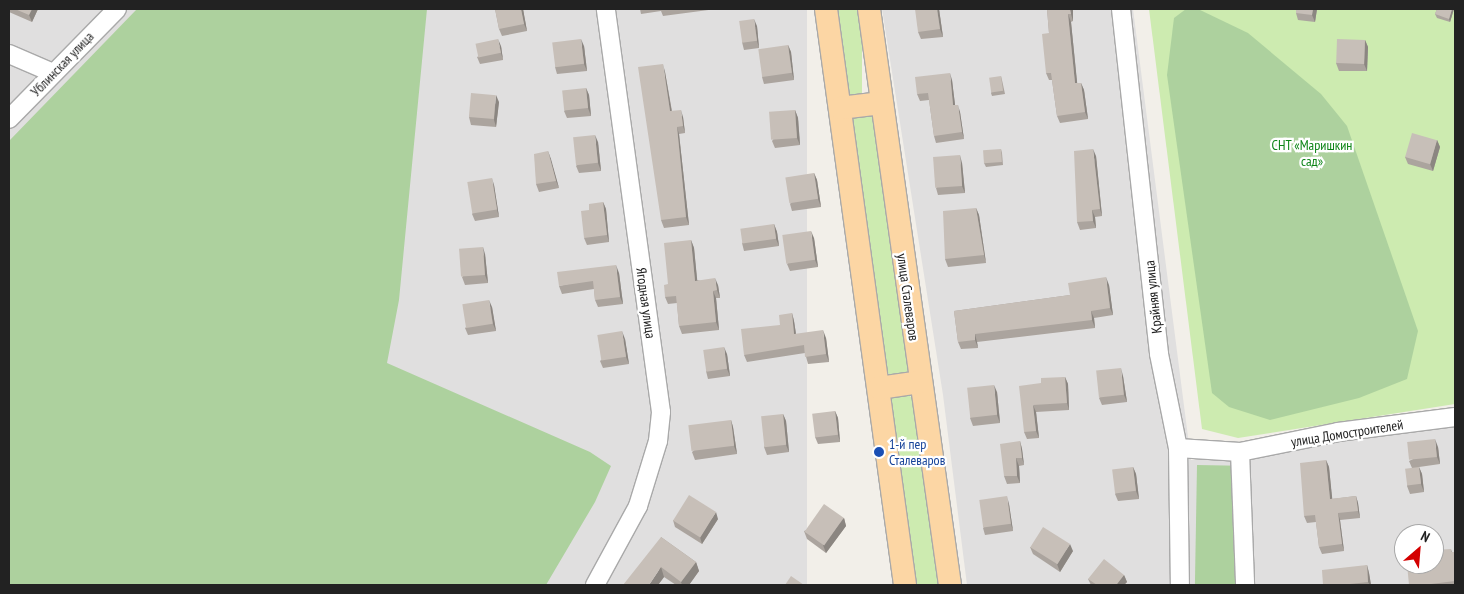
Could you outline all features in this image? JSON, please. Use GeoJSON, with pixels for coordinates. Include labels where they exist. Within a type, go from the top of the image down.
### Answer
{"type":"FeatureCollection","features":[{"type":"Feature","properties":{"kind":"main road"},"geometry":{"type":"LineString","coordinates":[[826,9],[879,388],[900,584]]}},
{"type":"Feature","properties":{"kind":"main road","name":"улица Сталеваров"},"geometry":{"type":"LineString","coordinates":[[869,9],[950,585]]}},
{"type":"Feature","properties":{"kind":"main road"},"geometry":{"type":"LineString","coordinates":[[840,108],[882,104]]}},
{"type":"Feature","properties":{"kind":"main road"},"geometry":{"type":"LineString","coordinates":[[879,388],[920,382]]}},
{"type":"Feature","properties":{"kind":"street","name":"Ублинская улица"},"geometry":{"type":"LineString","coordinates":[[9,119],[117,9]]}},
{"type":"Feature","properties":{"kind":"street","name":"Ягодная улица"},"geometry":{"type":"LineString","coordinates":[[595,585],[638,506],[658,441],[661,412],[606,9]]}},
{"type":"Feature","properties":{"kind":"street","name":"Крайняя улица"},"geometry":{"type":"LineString","coordinates":[[1121,9],[1159,354],[1178,448],[1180,585]]}},
{"type":"Feature","properties":{"kind":"street"},"geometry":{"type":"LineString","coordinates":[[9,54],[53,73]]}},
{"type":"Feature","properties":{"kind":"street","name":"улица Домостроителей"},"geometry":{"type":"LineString","coordinates":[[1178,448],[1240,452],[1338,432],[1455,417]]}},
{"type":"Feature","properties":{"kind":"street"},"geometry":{"type":"LineString","coordinates":[[1240,452],[1245,585]]}},
{"type":"Feature","properties":{"kind":"shaded area"},"geometry":{"type":"Polygon","coordinates":[[[9,9],[807,9],[807,585],[9,585],[9,9]]]}},
{"type":"Feature","properties":{"kind":"shaded area"},"geometry":{"type":"Polygon","coordinates":[[[882,9],[1133,9],[1191,460],[1256,454],[1455,425],[1455,585],[967,585],[943,395],[882,9]]]}},
{"type":"Feature","properties":{"kind":"green space"},"geometry":{"type":"Polygon","coordinates":[[[137,9],[427,9],[399,300],[387,363],[590,452],[611,466],[595,502],[546,585],[9,585],[9,141],[137,9]]]}},
{"type":"Feature","properties":{"kind":"green space"},"geometry":{"type":"Polygon","coordinates":[[[833,9],[862,9],[862,98],[833,98],[833,9]]]}},
{"type":"Feature","properties":{"kind":"green space","name":"СНТ «Маришкин сад»"},"geometry":{"type":"Polygon","coordinates":[[[1149,9],[1455,9],[1455,404],[1238,438],[1202,429],[1149,9]]]}},
{"type":"Feature","properties":{"kind":"green space"},"geometry":{"type":"Polygon","coordinates":[[[1186,9],[1198,9],[1248,33],[1321,94],[1347,126],[1418,331],[1407,379],[1359,398],[1270,420],[1229,407],[1212,393],[1167,75],[1174,18],[1186,9]]]}},
{"type":"Feature","properties":{"kind":"green space"},"geometry":{"type":"Polygon","coordinates":[[[876,113],[910,364],[906,375],[894,378],[883,369],[848,118],[876,113]]]}},
{"type":"Feature","properties":{"kind":"green space"},"geometry":{"type":"Polygon","coordinates":[[[906,393],[916,401],[941,585],[913,585],[890,399],[893,394],[906,393]]]}},
{"type":"Feature","properties":{"kind":"green space"},"geometry":{"type":"Polygon","coordinates":[[[1197,465],[1239,466],[1237,585],[1195,585],[1197,465]]]}},
{"type":"Feature","properties":{"kind":"building"},"geometry":{"type":"Polygon","coordinates":[[[15,9],[32,9],[29,15],[15,9]]]}},
{"type":"Feature","properties":{"kind":"building"},"geometry":{"type":"Polygon","coordinates":[[[495,9],[521,9],[524,24],[499,29],[495,9]]]}},
{"type":"Feature","properties":{"kind":"building"},"geometry":{"type":"Polygon","coordinates":[[[915,9],[937,9],[940,29],[918,32],[915,9]]]}},
{"type":"Feature","properties":{"kind":"building"},"geometry":{"type":"Polygon","coordinates":[[[1047,9],[1070,9],[1071,14],[1068,14],[1075,83],[1081,83],[1085,112],[1057,116],[1051,73],[1046,73],[1042,34],[1049,33],[1047,9]]]}},
{"type":"Feature","properties":{"kind":"building"},"geometry":{"type":"Polygon","coordinates":[[[1296,9],[1313,9],[1312,15],[1296,13],[1296,9]]]}},
{"type":"Feature","properties":{"kind":"building"},"geometry":{"type":"Polygon","coordinates":[[[1437,9],[1452,9],[1449,19],[1435,14],[1437,9]]]}},
{"type":"Feature","properties":{"kind":"building"},"geometry":{"type":"Polygon","coordinates":[[[754,19],[757,41],[742,43],[739,21],[754,19]]]}},
{"type":"Feature","properties":{"kind":"building"},"geometry":{"type":"Polygon","coordinates":[[[498,39],[501,53],[478,57],[476,44],[498,39]]]}},
{"type":"Feature","properties":{"kind":"building"},"geometry":{"type":"Polygon","coordinates":[[[581,39],[584,64],[555,67],[552,43],[581,39]]]}},
{"type":"Feature","properties":{"kind":"building"},"geometry":{"type":"Polygon","coordinates":[[[1337,39],[1365,40],[1364,64],[1336,63],[1337,39]]]}},
{"type":"Feature","properties":{"kind":"building"},"geometry":{"type":"Polygon","coordinates":[[[788,45],[792,73],[762,77],[758,49],[788,45]]]}},
{"type":"Feature","properties":{"kind":"building"},"geometry":{"type":"Polygon","coordinates":[[[663,64],[670,111],[681,110],[683,126],[677,127],[686,217],[661,220],[638,67],[663,64]]]}},
{"type":"Feature","properties":{"kind":"building"},"geometry":{"type":"Polygon","coordinates":[[[950,73],[953,105],[958,105],[962,132],[934,136],[928,93],[917,94],[915,77],[950,73]]]}},
{"type":"Feature","properties":{"kind":"building"},"geometry":{"type":"Polygon","coordinates":[[[1001,76],[1003,91],[991,93],[989,78],[1001,76]]]}},
{"type":"Feature","properties":{"kind":"building"},"geometry":{"type":"Polygon","coordinates":[[[586,88],[588,108],[564,110],[562,91],[586,88]]]}},
{"type":"Feature","properties":{"kind":"building"},"geometry":{"type":"Polygon","coordinates":[[[471,93],[496,95],[494,119],[469,117],[471,93]]]}},
{"type":"Feature","properties":{"kind":"building"},"geometry":{"type":"Polygon","coordinates":[[[795,110],[797,138],[771,140],[769,112],[795,110]]]}},
{"type":"Feature","properties":{"kind":"building"},"geometry":{"type":"Polygon","coordinates":[[[1412,133],[1437,140],[1430,164],[1405,157],[1412,133]]]}},
{"type":"Feature","properties":{"kind":"building"},"geometry":{"type":"Polygon","coordinates":[[[595,135],[598,163],[576,165],[573,137],[595,135]]]}},
{"type":"Feature","properties":{"kind":"building"},"geometry":{"type":"Polygon","coordinates":[[[1001,149],[1002,162],[984,163],[983,150],[1001,149]]]}},
{"type":"Feature","properties":{"kind":"building"},"geometry":{"type":"Polygon","coordinates":[[[1093,149],[1100,209],[1092,210],[1093,221],[1077,222],[1074,151],[1093,149]]]}},
{"type":"Feature","properties":{"kind":"building"},"geometry":{"type":"Polygon","coordinates":[[[548,151],[556,181],[536,184],[534,154],[548,151]]]}},
{"type":"Feature","properties":{"kind":"building"},"geometry":{"type":"Polygon","coordinates":[[[960,155],[962,186],[935,188],[933,157],[960,155]]]}},
{"type":"Feature","properties":{"kind":"building"},"geometry":{"type":"Polygon","coordinates":[[[814,173],[818,199],[789,203],[785,178],[814,173]]]}},
{"type":"Feature","properties":{"kind":"building"},"geometry":{"type":"Polygon","coordinates":[[[492,178],[497,210],[472,214],[467,182],[492,178]]]}},
{"type":"Feature","properties":{"kind":"building"},"geometry":{"type":"Polygon","coordinates":[[[603,202],[607,235],[584,238],[581,211],[589,210],[589,204],[603,202]]]}},
{"type":"Feature","properties":{"kind":"building"},"geometry":{"type":"Polygon","coordinates":[[[976,208],[984,255],[945,259],[943,211],[976,208]]]}},
{"type":"Feature","properties":{"kind":"building"},"geometry":{"type":"Polygon","coordinates":[[[774,224],[776,239],[742,244],[740,229],[774,224]]]}},
{"type":"Feature","properties":{"kind":"building"},"geometry":{"type":"Polygon","coordinates":[[[811,231],[815,260],[786,264],[782,235],[811,231]]]}},
{"type":"Feature","properties":{"kind":"building"},"geometry":{"type":"Polygon","coordinates":[[[691,240],[695,281],[715,278],[717,290],[713,291],[716,322],[679,326],[676,296],[665,297],[664,285],[668,284],[664,243],[691,240]]]}},
{"type":"Feature","properties":{"kind":"building"},"geometry":{"type":"Polygon","coordinates":[[[483,247],[485,275],[461,277],[459,249],[483,247]]]}},
{"type":"Feature","properties":{"kind":"building"},"geometry":{"type":"Polygon","coordinates":[[[616,265],[620,297],[595,300],[593,281],[559,286],[557,272],[616,265]]]}},
{"type":"Feature","properties":{"kind":"building"},"geometry":{"type":"Polygon","coordinates":[[[1106,277],[1110,308],[1091,311],[1092,320],[975,334],[975,340],[958,342],[954,311],[1070,295],[1068,283],[1106,277]]]}},
{"type":"Feature","properties":{"kind":"building"},"geometry":{"type":"Polygon","coordinates":[[[489,300],[493,324],[466,328],[462,304],[489,300]]]}},
{"type":"Feature","properties":{"kind":"building"},"geometry":{"type":"Polygon","coordinates":[[[792,313],[794,334],[823,330],[826,354],[805,357],[804,345],[744,355],[741,329],[780,325],[779,315],[792,313]]]}},
{"type":"Feature","properties":{"kind":"building"},"geometry":{"type":"Polygon","coordinates":[[[622,331],[626,357],[601,361],[597,335],[622,331]]]}},
{"type":"Feature","properties":{"kind":"building"},"geometry":{"type":"Polygon","coordinates":[[[724,347],[727,369],[706,372],[703,350],[724,347]]]}},
{"type":"Feature","properties":{"kind":"building"},"geometry":{"type":"Polygon","coordinates":[[[1121,368],[1124,395],[1099,397],[1096,371],[1121,368]]]}},
{"type":"Feature","properties":{"kind":"building"},"geometry":{"type":"Polygon","coordinates":[[[1065,377],[1067,403],[1033,405],[1036,431],[1024,432],[1019,386],[1041,383],[1041,378],[1065,377]]]}},
{"type":"Feature","properties":{"kind":"building"},"geometry":{"type":"Polygon","coordinates":[[[994,385],[997,415],[970,418],[967,388],[994,385]]]}},
{"type":"Feature","properties":{"kind":"building"},"geometry":{"type":"Polygon","coordinates":[[[835,411],[838,435],[815,438],[812,414],[835,411]]]}},
{"type":"Feature","properties":{"kind":"building"},"geometry":{"type":"Polygon","coordinates":[[[783,414],[786,445],[764,447],[761,416],[783,414]]]}},
{"type":"Feature","properties":{"kind":"building"},"geometry":{"type":"Polygon","coordinates":[[[731,420],[734,446],[691,451],[688,425],[731,420]]]}},
{"type":"Feature","properties":{"kind":"building"},"geometry":{"type":"Polygon","coordinates":[[[1435,439],[1437,457],[1409,460],[1407,442],[1435,439]]]}},
{"type":"Feature","properties":{"kind":"building"},"geometry":{"type":"Polygon","coordinates":[[[1020,441],[1022,458],[1016,458],[1017,476],[1004,476],[1000,444],[1020,441]]]}},
{"type":"Feature","properties":{"kind":"building"},"geometry":{"type":"Polygon","coordinates":[[[1326,460],[1330,499],[1356,496],[1358,511],[1338,513],[1342,544],[1319,547],[1315,515],[1304,516],[1300,463],[1326,460]]]}},
{"type":"Feature","properties":{"kind":"building"},"geometry":{"type":"Polygon","coordinates":[[[1133,467],[1136,491],[1115,493],[1112,470],[1133,467]]]}},
{"type":"Feature","properties":{"kind":"building"},"geometry":{"type":"Polygon","coordinates":[[[1419,467],[1421,484],[1407,486],[1405,469],[1419,467]]]}},
{"type":"Feature","properties":{"kind":"building"},"geometry":{"type":"Polygon","coordinates":[[[689,495],[716,512],[700,537],[673,520],[689,495]]]}},
{"type":"Feature","properties":{"kind":"building"},"geometry":{"type":"Polygon","coordinates":[[[1007,496],[1011,524],[983,528],[979,500],[1007,496]]]}},
{"type":"Feature","properties":{"kind":"building"},"geometry":{"type":"Polygon","coordinates":[[[824,504],[844,518],[824,546],[804,532],[824,504]]]}},
{"type":"Feature","properties":{"kind":"building"},"geometry":{"type":"Polygon","coordinates":[[[1043,527],[1070,544],[1057,564],[1030,547],[1043,527]]]}},
{"type":"Feature","properties":{"kind":"building"},"geometry":{"type":"Polygon","coordinates":[[[661,537],[696,562],[681,582],[661,567],[649,585],[623,585],[661,537]]]}},
{"type":"Feature","properties":{"kind":"building"},"geometry":{"type":"Polygon","coordinates":[[[1444,549],[1451,549],[1451,552],[1455,552],[1455,581],[1409,585],[1408,574],[1444,574],[1444,549]]]}},
{"type":"Feature","properties":{"kind":"building"},"geometry":{"type":"Polygon","coordinates":[[[1104,559],[1124,575],[1117,584],[1119,585],[1097,585],[1088,579],[1104,559]]]}},
{"type":"Feature","properties":{"kind":"building"},"geometry":{"type":"Polygon","coordinates":[[[1367,565],[1368,582],[1323,585],[1322,570],[1367,565]]]}},
{"type":"Feature","properties":{"kind":"building"},"geometry":{"type":"Polygon","coordinates":[[[791,576],[804,585],[785,585],[791,576]]]}},
{"type":"Feature","properties":{"kind":"place","name":"1-й пер Сталеваров"},"geometry":{"type":"Point","coordinates":[879,452]}}]}
